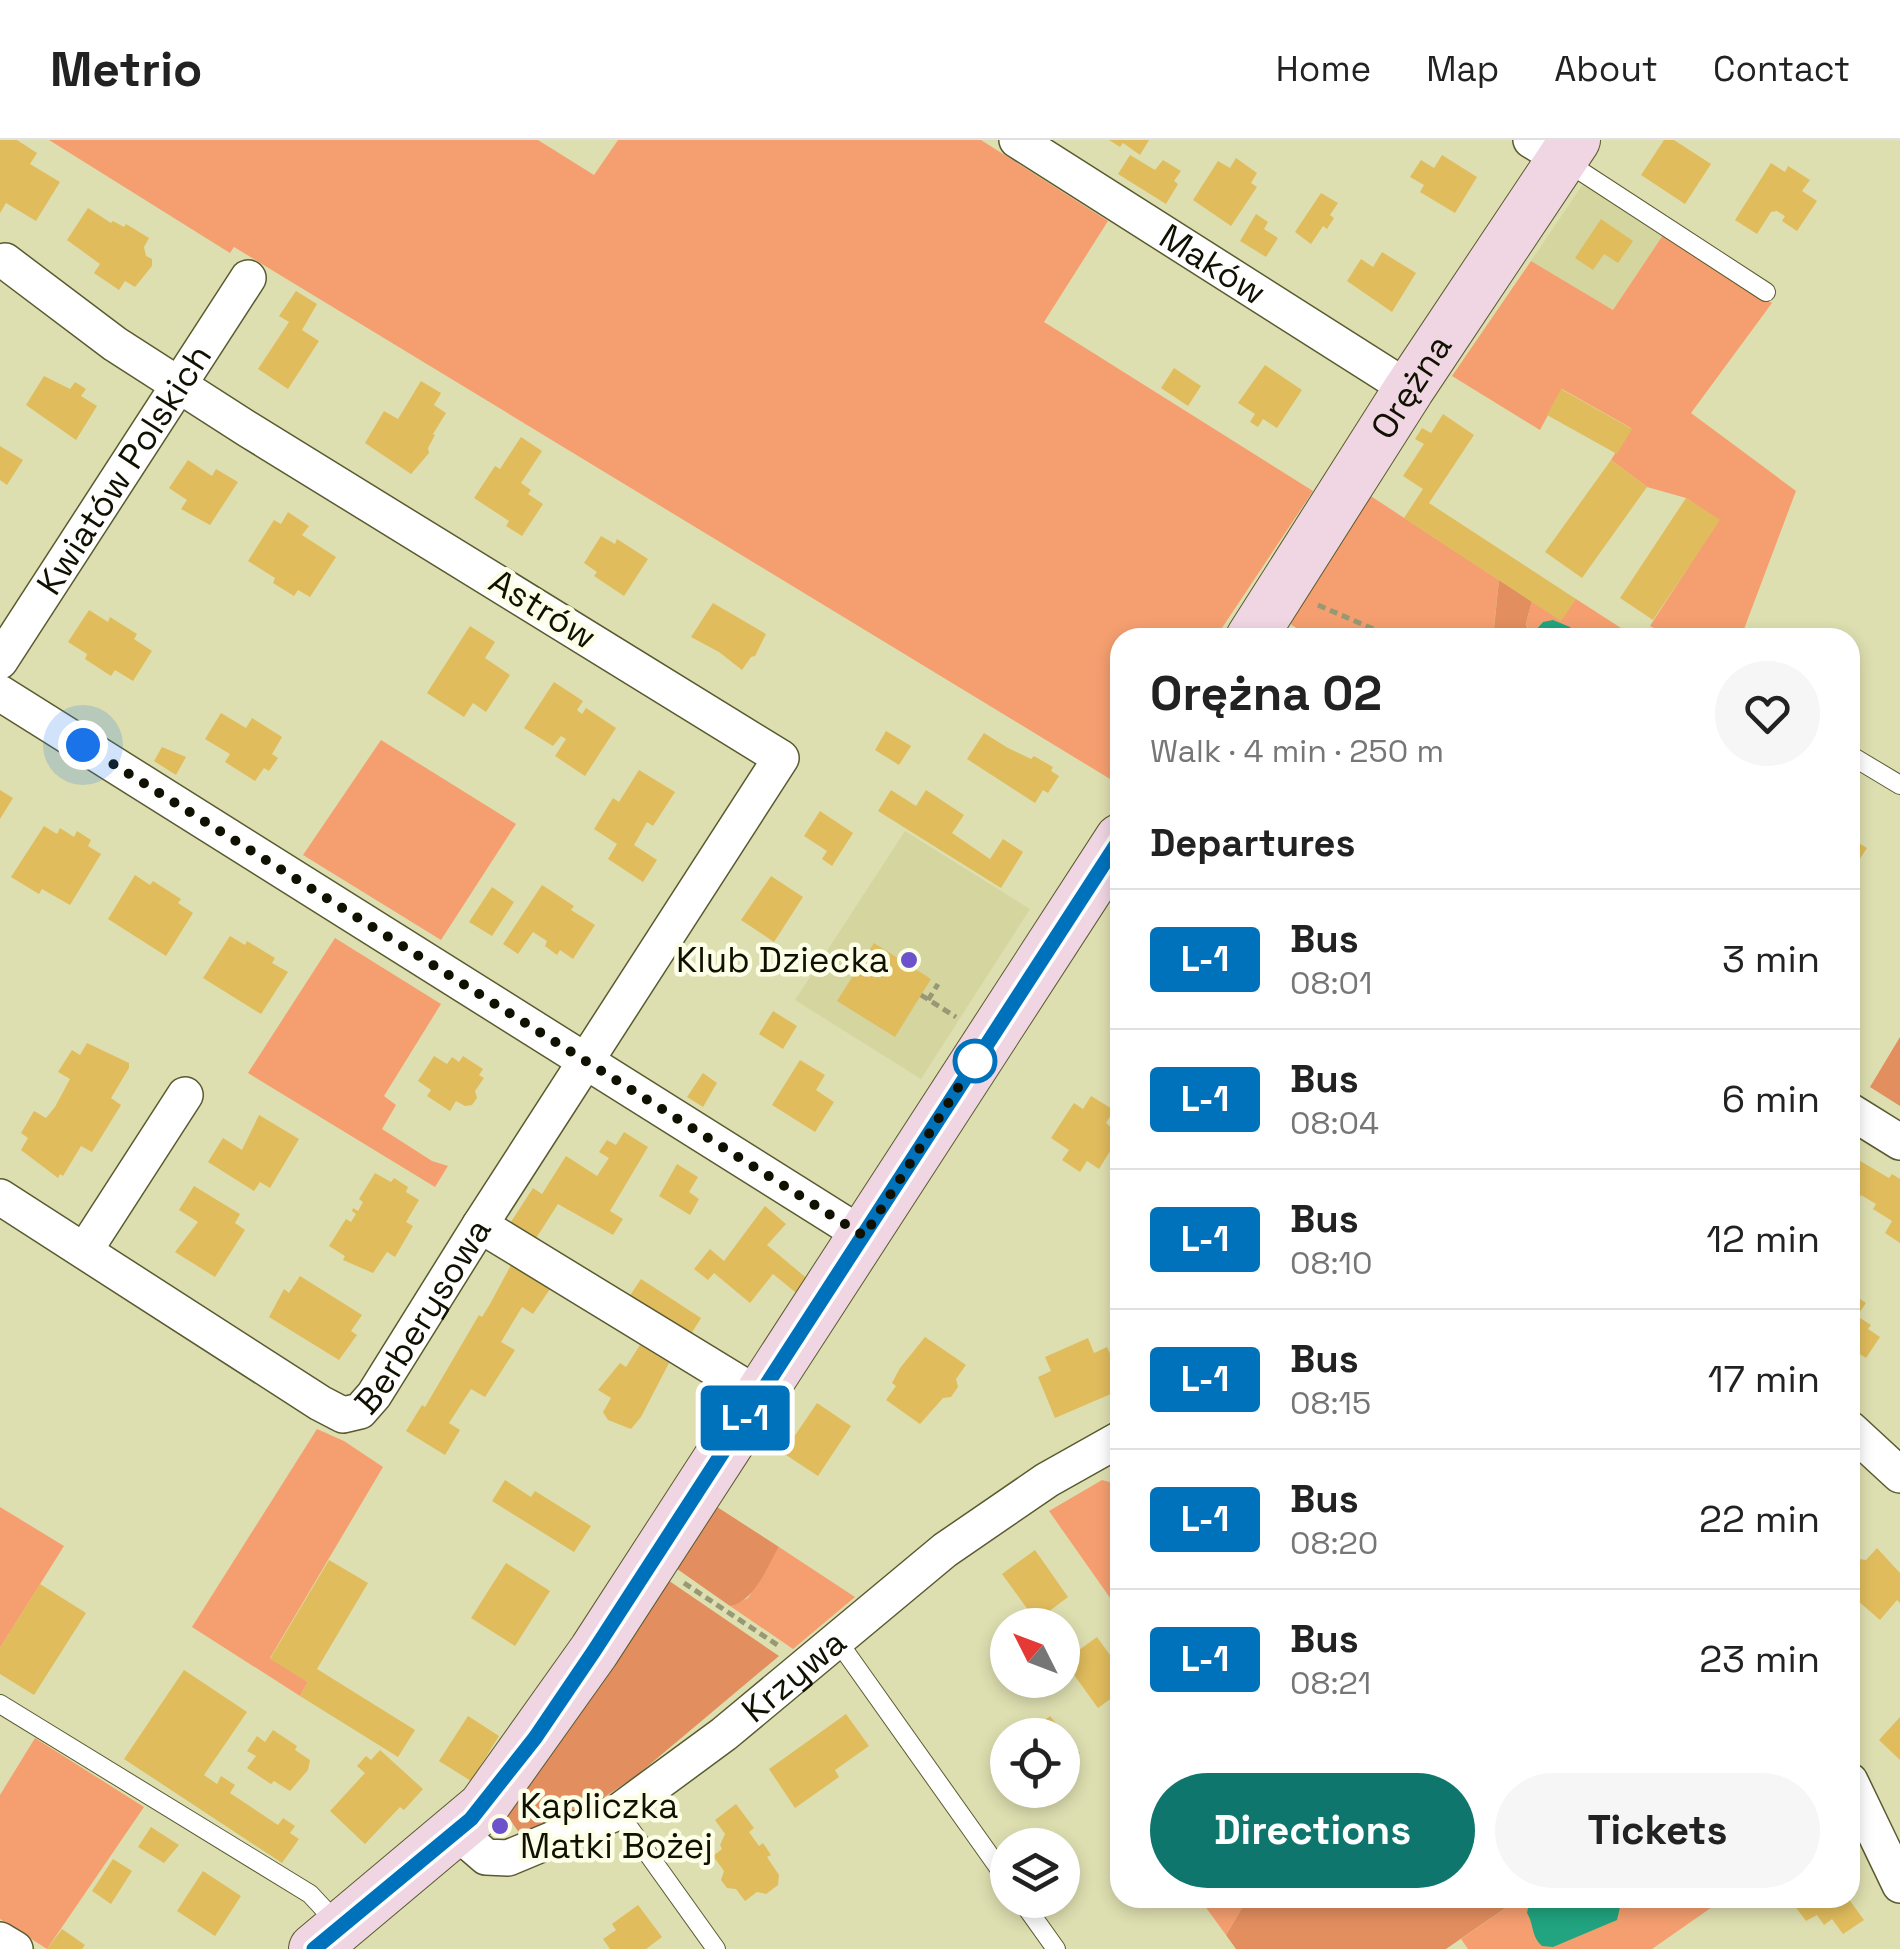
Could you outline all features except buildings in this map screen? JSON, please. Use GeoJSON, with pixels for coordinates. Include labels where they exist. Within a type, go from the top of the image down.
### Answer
{"type":"FeatureCollection","features":[{"type":"Feature","properties":{"kind":"street","name":"Maków"},"geometry":{"type":"LineString","coordinates":[[1017,140],[1409,389]]}},
{"type":"Feature","properties":{"kind":"street","name":"Orężna"},"geometry":{"type":"LineString","coordinates":[[1257,628],[1409,389],[1556,146]]}},
{"type":"Feature","properties":{"kind":"street","name":"Astrów"},"geometry":{"type":"LineString","coordinates":[[2,259],[115,344],[781,758],[586,1062]]}},
{"type":"Feature","properties":{"kind":"street","name":"Kwiatów Polskich"},"geometry":{"type":"LineString","coordinates":[[0,661],[248,278]]}},
{"type":"Feature","properties":{"kind":"street"},"geometry":{"type":"LineString","coordinates":[[0,693],[864,1236]]}},
{"type":"Feature","properties":{"kind":"street"},"geometry":{"type":"LineString","coordinates":[[328,1938],[482,1807],[535,1738],[1110,855]]}},
{"type":"Feature","properties":{"kind":"street"},"geometry":{"type":"LineString","coordinates":[[480,1225],[586,1062]]}},
{"type":"Feature","properties":{"kind":"street"},"geometry":{"type":"LineString","coordinates":[[85,1250],[185,1094]]}},
{"type":"Feature","properties":{"kind":"street"},"geometry":{"type":"LineString","coordinates":[[1860,1117],[1900,1142]]}},
{"type":"Feature","properties":{"kind":"street","name":"Berberysowa"},"geometry":{"type":"LineString","coordinates":[[0,1197],[343,1415],[360,1410],[374,1395],[480,1225],[760,1396]]}},
{"type":"Feature","properties":{"kind":"street"},"geometry":{"type":"LineString","coordinates":[[1860,1438],[1900,1475]]}},
{"type":"Feature","properties":{"kind":"street","name":"Krzywa"},"geometry":{"type":"LineString","coordinates":[[456,1832],[479,1853],[508,1858],[618,1812],[686,1763],[945,1550],[1047,1480],[1110,1445]]}},
{"type":"Feature","properties":{"kind":"street"},"geometry":{"type":"LineString","coordinates":[[1860,1825],[1900,1885]]}},
{"type":"Feature","properties":{"kind":"street"},"geometry":{"type":"LineString","coordinates":[[0,1940],[15,1949]]}},
{"type":"Feature","properties":{"kind":"lane"},"geometry":{"type":"LineString","coordinates":[[1556,146],[1766,292]]}},
{"type":"Feature","properties":{"kind":"lane"},"geometry":{"type":"LineString","coordinates":[[1860,760],[1900,785]]}},
{"type":"Feature","properties":{"kind":"lane"},"geometry":{"type":"LineString","coordinates":[[837,1640],[990,1856]]}},
{"type":"Feature","properties":{"kind":"lane"},"geometry":{"type":"LineString","coordinates":[[0,1704],[310,1894],[328,1938]]}},
{"type":"Feature","properties":{"kind":"lane"},"geometry":{"type":"LineString","coordinates":[[618,1812],[716,1949]]}},
{"type":"Feature","properties":{"kind":"lane"},"geometry":{"type":"LineString","coordinates":[[1034,1918],[1056,1949]]}},
{"type":"Feature","properties":{"kind":"path"},"geometry":{"type":"LineString","coordinates":[[1283,588],[1372,628]]}},
{"type":"Feature","properties":{"kind":"path"},"geometry":{"type":"LineString","coordinates":[[928,1000],[938,984]]}},
{"type":"Feature","properties":{"kind":"path"},"geometry":{"type":"LineString","coordinates":[[920,995],[967,1024]]}},
{"type":"Feature","properties":{"kind":"path"},"geometry":{"type":"LineString","coordinates":[[652,1562],[806,1666]]}},
{"type":"Feature","properties":{"kind":"shaded area"},"geometry":{"type":"Polygon","coordinates":[[[49,140],[538,140],[594,175],[618,140],[981,140],[1108,221],[1044,322],[1313,491],[1222,628],[1110,628],[1110,779],[234,247],[230,253],[49,140]]]}},
{"type":"Feature","properties":{"kind":"shaded area"},"geometry":{"type":"Polygon","coordinates":[[[1583,184],[1663,235],[1613,310],[1531,261],[1583,184]]]}},
{"type":"Feature","properties":{"kind":"shaded area"},"geometry":{"type":"Polygon","coordinates":[[[1663,235],[1772,303],[1691,413],[1796,491],[1744,628],[1650,626],[1719,520],[1686,498],[1647,487],[1611,460],[1631,428],[1562,389],[1540,430],[1452,376],[1531,261],[1613,310],[1663,235]]]}},
{"type":"Feature","properties":{"kind":"shaded area"},"geometry":{"type":"Polygon","coordinates":[[[1363,491],[1499,580],[1494,628],[1296,628],[1280,617],[1363,491]]]}},
{"type":"Feature","properties":{"kind":"shaded area"},"geometry":{"type":"Polygon","coordinates":[[[1499,580],[1532,601],[1527,628],[1494,628],[1499,580]]]}},
{"type":"Feature","properties":{"kind":"shaded area"},"geometry":{"type":"Polygon","coordinates":[[[1576,599],[1621,628],[1558,628],[1543,622],[1537,628],[1528,628],[1532,601],[1576,599]]]}},
{"type":"Feature","properties":{"kind":"shaded area"},"geometry":{"type":"Polygon","coordinates":[[[1553,620],[1571,628],[1537,628],[1553,620]]]}},
{"type":"Feature","properties":{"kind":"shaded area"},"geometry":{"type":"Polygon","coordinates":[[[381,740],[516,824],[441,940],[303,855],[381,740]]]}},
{"type":"Feature","properties":{"kind":"shaded area","name":"Klub Dziecka"},"geometry":{"type":"Polygon","coordinates":[[[905,831],[1030,909],[921,1079],[795,1000],[905,831]]]}},
{"type":"Feature","properties":{"kind":"shaded area"},"geometry":{"type":"Polygon","coordinates":[[[335,938],[441,1004],[384,1096],[396,1105],[382,1129],[432,1161],[448,1166],[435,1187],[248,1073],[335,938]]]}},
{"type":"Feature","properties":{"kind":"shaded area"},"geometry":{"type":"Polygon","coordinates":[[[1900,1037],[1900,1106],[1870,1087],[1900,1037]]]}},
{"type":"Feature","properties":{"kind":"shaded area"},"geometry":{"type":"Polygon","coordinates":[[[317,1429],[344,1441],[383,1467],[270,1658],[308,1682],[300,1696],[192,1627],[317,1429]]]}},
{"type":"Feature","properties":{"kind":"shaded area"},"geometry":{"type":"Polygon","coordinates":[[[1102,1480],[1110,1482],[1110,1598],[1049,1511],[1102,1480]]]}},
{"type":"Feature","properties":{"kind":"shaded area"},"geometry":{"type":"Polygon","coordinates":[[[711,1503],[779,1547],[753,1591],[730,1606],[670,1564],[711,1503]]]}},
{"type":"Feature","properties":{"kind":"shaded area"},"geometry":{"type":"Polygon","coordinates":[[[0,1507],[64,1546],[0,1648],[0,1507]]]}},
{"type":"Feature","properties":{"kind":"shaded area"},"geometry":{"type":"Polygon","coordinates":[[[779,1547],[855,1597],[793,1649],[730,1606],[748,1598],[779,1547]]]}},
{"type":"Feature","properties":{"kind":"shaded area"},"geometry":{"type":"Polygon","coordinates":[[[662,1576],[779,1656],[636,1776],[597,1802],[520,1834],[504,1811],[662,1576]]]}},
{"type":"Feature","properties":{"kind":"shaded area"},"geometry":{"type":"Polygon","coordinates":[[[35,1738],[144,1807],[47,1949],[0,1919],[0,1795],[35,1738]]]}},
{"type":"Feature","properties":{"kind":"shaded area"},"geometry":{"type":"Polygon","coordinates":[[[1206,1908],[1242,1908],[1226,1935],[1206,1908]]]}},
{"type":"Feature","properties":{"kind":"shaded area"},"geometry":{"type":"Polygon","coordinates":[[[1242,1908],[1505,1908],[1446,1949],[1236,1949],[1226,1935],[1242,1908]]]}},
{"type":"Feature","properties":{"kind":"shaded area"},"geometry":{"type":"Polygon","coordinates":[[[1506,1908],[1711,1908],[1652,1949],[1468,1949],[1461,1939],[1506,1908]]]}},
{"type":"Feature","properties":{"kind":"shaded area"},"geometry":{"type":"Polygon","coordinates":[[[1528,1908],[1620,1908],[1617,1920],[1553,1947],[1542,1946],[1528,1908]]]}},
{"type":"Feature","properties":{"kind":"bus line","name":"L-1"},"geometry":{"type":"LineString","coordinates":[[314,1949],[471,1819],[535,1738],[1110,854]]}},
{"type":"Feature","properties":{"kind":"place","name":"Klub Dziecka"},"geometry":{"type":"Point","coordinates":[909,960]}},
{"type":"Feature","properties":{"kind":"place","name":"Kapliczka Matki Bożej"},"geometry":{"type":"Point","coordinates":[500,1826]}},
{"type":"Feature","properties":{"kind":"route"},"geometry":{"type":"LineString","coordinates":[[83,745],[864,1236],[975,1061]]}}]}
